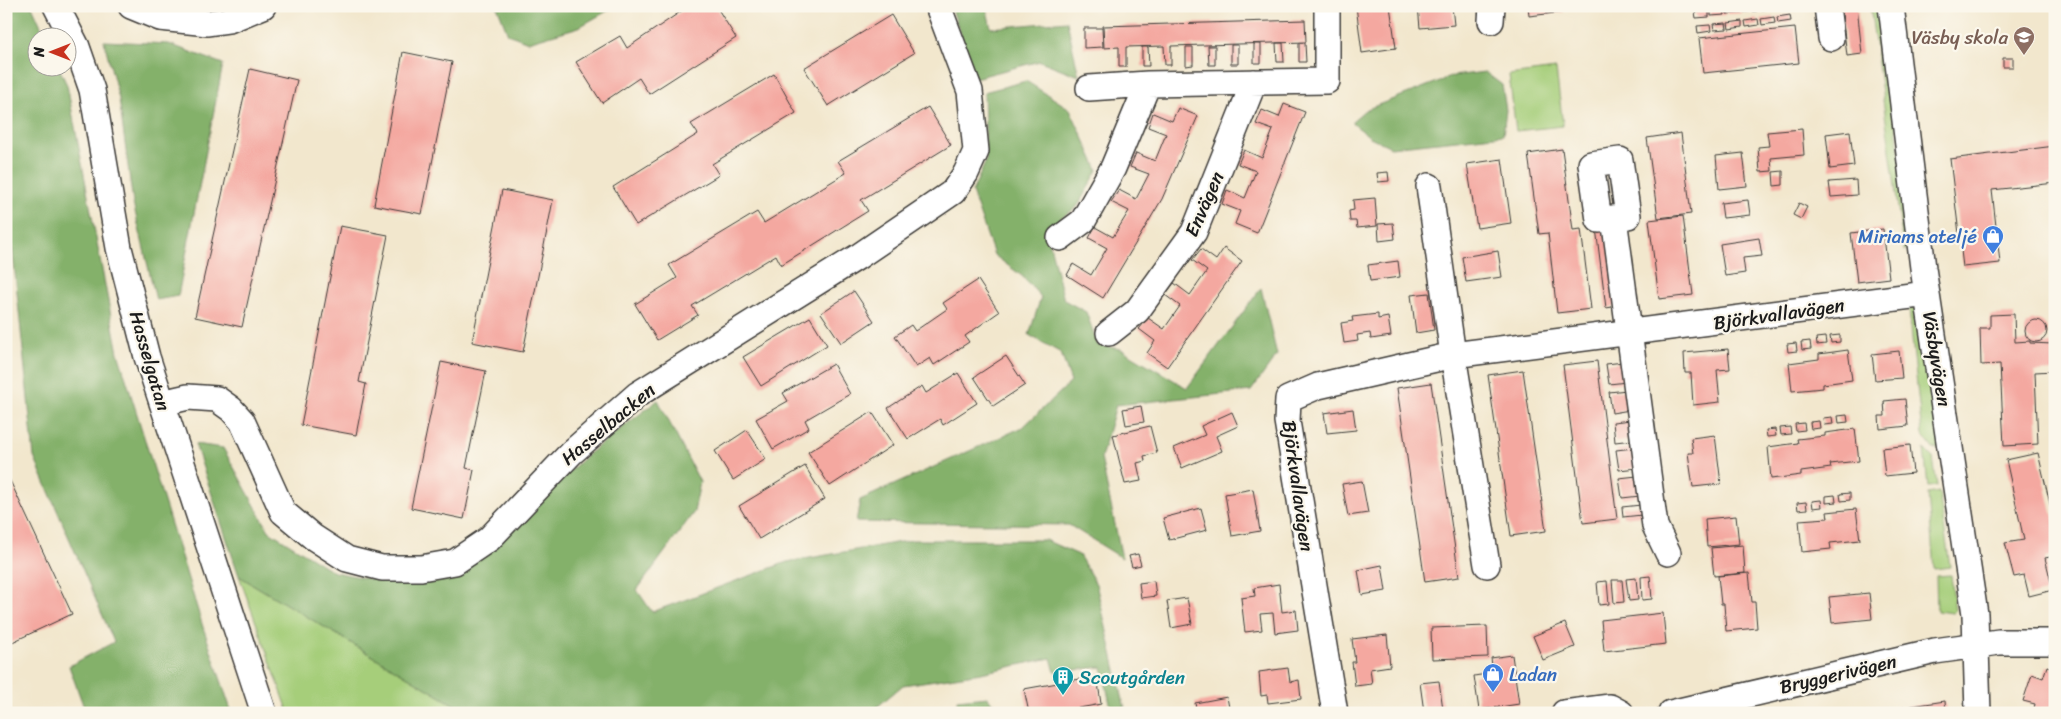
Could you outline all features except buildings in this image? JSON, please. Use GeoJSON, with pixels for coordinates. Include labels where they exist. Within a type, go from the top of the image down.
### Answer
{"type":"FeatureCollection","features":[{"type":"Feature","properties":{"kind":"street","name":"Hasselgatan"},"geometry":{"type":"LineString","coordinates":[[56,6],[77,47],[92,90],[119,248],[147,357],[264,713]]}},
{"type":"Feature","properties":{"kind":"street"},"geometry":{"type":"LineString","coordinates":[[131,6],[160,18],[208,23],[229,20],[263,6]]}},
{"type":"Feature","properties":{"kind":"street","name":"Hasselbacken"},"geometry":{"type":"LineString","coordinates":[[162,403],[188,397],[217,399],[231,409],[242,421],[283,512],[313,537],[347,559],[382,568],[421,568],[454,562],[489,539],[571,453],[638,394],[859,256],[953,192],[966,173],[976,151],[970,91],[938,6]]}},
{"type":"Feature","properties":{"kind":"street"},"geometry":{"type":"LineString","coordinates":[[1089,88],[1148,84],[1327,81],[1327,6]]}},
{"type":"Feature","properties":{"kind":"street"},"geometry":{"type":"LineString","coordinates":[[1827,6],[1831,38]]}},
{"type":"Feature","properties":{"kind":"street","name":"Väsbyvägen"},"geometry":{"type":"LineString","coordinates":[[1891,6],[1927,294],[1975,614],[1978,713]]}},
{"type":"Feature","properties":{"kind":"street","name":"Envägen"},"geometry":{"type":"LineString","coordinates":[[1109,333],[1136,311],[1194,232],[1254,82]]}},
{"type":"Feature","properties":{"kind":"street"},"geometry":{"type":"LineString","coordinates":[[1060,238],[1083,221],[1113,168],[1148,84]]}},
{"type":"Feature","properties":{"kind":"street"},"geometry":{"type":"LineString","coordinates":[[1428,186],[1487,565]]}},
{"type":"Feature","properties":{"kind":"street"},"geometry":{"type":"LineString","coordinates":[[1614,218],[1655,526],[1668,553]]}},
{"type":"Feature","properties":{"kind":"street","name":"Björkvallavägen"},"geometry":{"type":"LineString","coordinates":[[1334,713],[1287,421],[1288,399],[1318,386],[1453,355],[1630,334],[1927,294]]}},
{"type":"Feature","properties":{"kind":"street","name":"Bryggerivägen"},"geometry":{"type":"LineString","coordinates":[[1671,713],[1706,709],[1935,651],[1999,642],[2055,642]]}},
{"type":"Feature","properties":{"kind":"street"},"geometry":{"type":"LineString","coordinates":[[1564,713],[1610,707],[1621,713]]}},
{"type":"Feature","properties":{"kind":"green space"},"geometry":{"type":"Polygon","coordinates":[[[6,6],[32,6],[42,28],[28,28],[28,78],[64,78],[67,85],[118,353],[203,627],[232,713],[86,713],[69,666],[114,642],[34,457],[9,215],[6,205],[6,6]]]}},
{"type":"Feature","properties":{"kind":"green space"},"geometry":{"type":"Polygon","coordinates":[[[497,6],[616,6],[579,27],[528,42],[508,34],[497,6]]]}},
{"type":"Feature","properties":{"kind":"green space"},"geometry":{"type":"Polygon","coordinates":[[[951,6],[986,6],[991,28],[1067,21],[1079,76],[1040,61],[975,78],[951,6]]]}},
{"type":"Feature","properties":{"kind":"green space"},"geometry":{"type":"Polygon","coordinates":[[[1870,6],[1883,6],[1910,250],[1904,251],[1870,6]]]}},
{"type":"Feature","properties":{"kind":"green space"},"geometry":{"type":"Polygon","coordinates":[[[104,41],[169,44],[223,64],[178,296],[156,300],[133,203],[119,99],[104,41]]]}},
{"type":"Feature","properties":{"kind":"green space"},"geometry":{"type":"Polygon","coordinates":[[[1556,69],[1563,126],[1516,131],[1509,75],[1556,69]]]}},
{"type":"Feature","properties":{"kind":"green space"},"geometry":{"type":"Polygon","coordinates":[[[1485,72],[1502,85],[1506,110],[1503,135],[1391,147],[1370,137],[1351,122],[1365,110],[1453,76],[1485,72]]]}},
{"type":"Feature","properties":{"kind":"green space"},"geometry":{"type":"Polygon","coordinates":[[[1026,81],[1070,109],[1098,170],[1077,207],[1046,229],[1064,300],[1086,312],[1098,345],[1121,349],[1187,388],[1261,288],[1277,355],[1251,391],[1116,405],[1101,458],[1122,558],[1069,525],[856,522],[860,500],[1023,427],[1071,382],[1061,353],[1029,335],[1041,297],[1022,276],[994,255],[972,192],[986,161],[984,92],[1026,81]]]}},
{"type":"Feature","properties":{"kind":"green space"},"geometry":{"type":"Polygon","coordinates":[[[1915,308],[1920,312],[1942,448],[1933,449],[1922,434],[1909,309],[1915,308]]]}},
{"type":"Feature","properties":{"kind":"green space"},"geometry":{"type":"Polygon","coordinates":[[[658,400],[700,482],[694,512],[637,590],[652,612],[787,562],[912,540],[1045,540],[1079,555],[1096,584],[1126,713],[1112,713],[1102,667],[1055,672],[1051,658],[981,673],[903,685],[870,713],[468,713],[239,576],[195,444],[223,448],[269,531],[334,572],[396,584],[471,565],[588,454],[658,400]]]}},
{"type":"Feature","properties":{"kind":"green space"},"geometry":{"type":"Polygon","coordinates":[[[1924,449],[1933,458],[1937,486],[1928,487],[1924,449]]]}},
{"type":"Feature","properties":{"kind":"green space"},"geometry":{"type":"Polygon","coordinates":[[[1939,492],[1950,567],[1934,569],[1928,494],[1939,492]]]}},
{"type":"Feature","properties":{"kind":"green space"},"geometry":{"type":"Polygon","coordinates":[[[1951,575],[1955,611],[1953,613],[1937,611],[1936,576],[1951,575]]]}},
{"type":"Feature","properties":{"kind":"green space"},"geometry":{"type":"Polygon","coordinates":[[[239,576],[468,713],[289,713],[239,576]]]}},
{"type":"Feature","properties":{"kind":"green space"},"geometry":{"type":"Polygon","coordinates":[[[988,697],[999,713],[958,713],[957,700],[988,697]]]}},
{"type":"Feature","properties":{"kind":"place","name":"Väsby skola"},"geometry":{"type":"Point","coordinates":[2024,56]}},
{"type":"Feature","properties":{"kind":"place","name":"Miriams ateljé"},"geometry":{"type":"Point","coordinates":[1993,255]}},
{"type":"Feature","properties":{"kind":"place","name":"Ladan"},"geometry":{"type":"Point","coordinates":[1493,693]}},
{"type":"Feature","properties":{"kind":"place","name":"Scoutgården"},"geometry":{"type":"Point","coordinates":[1063,696]}}]}
